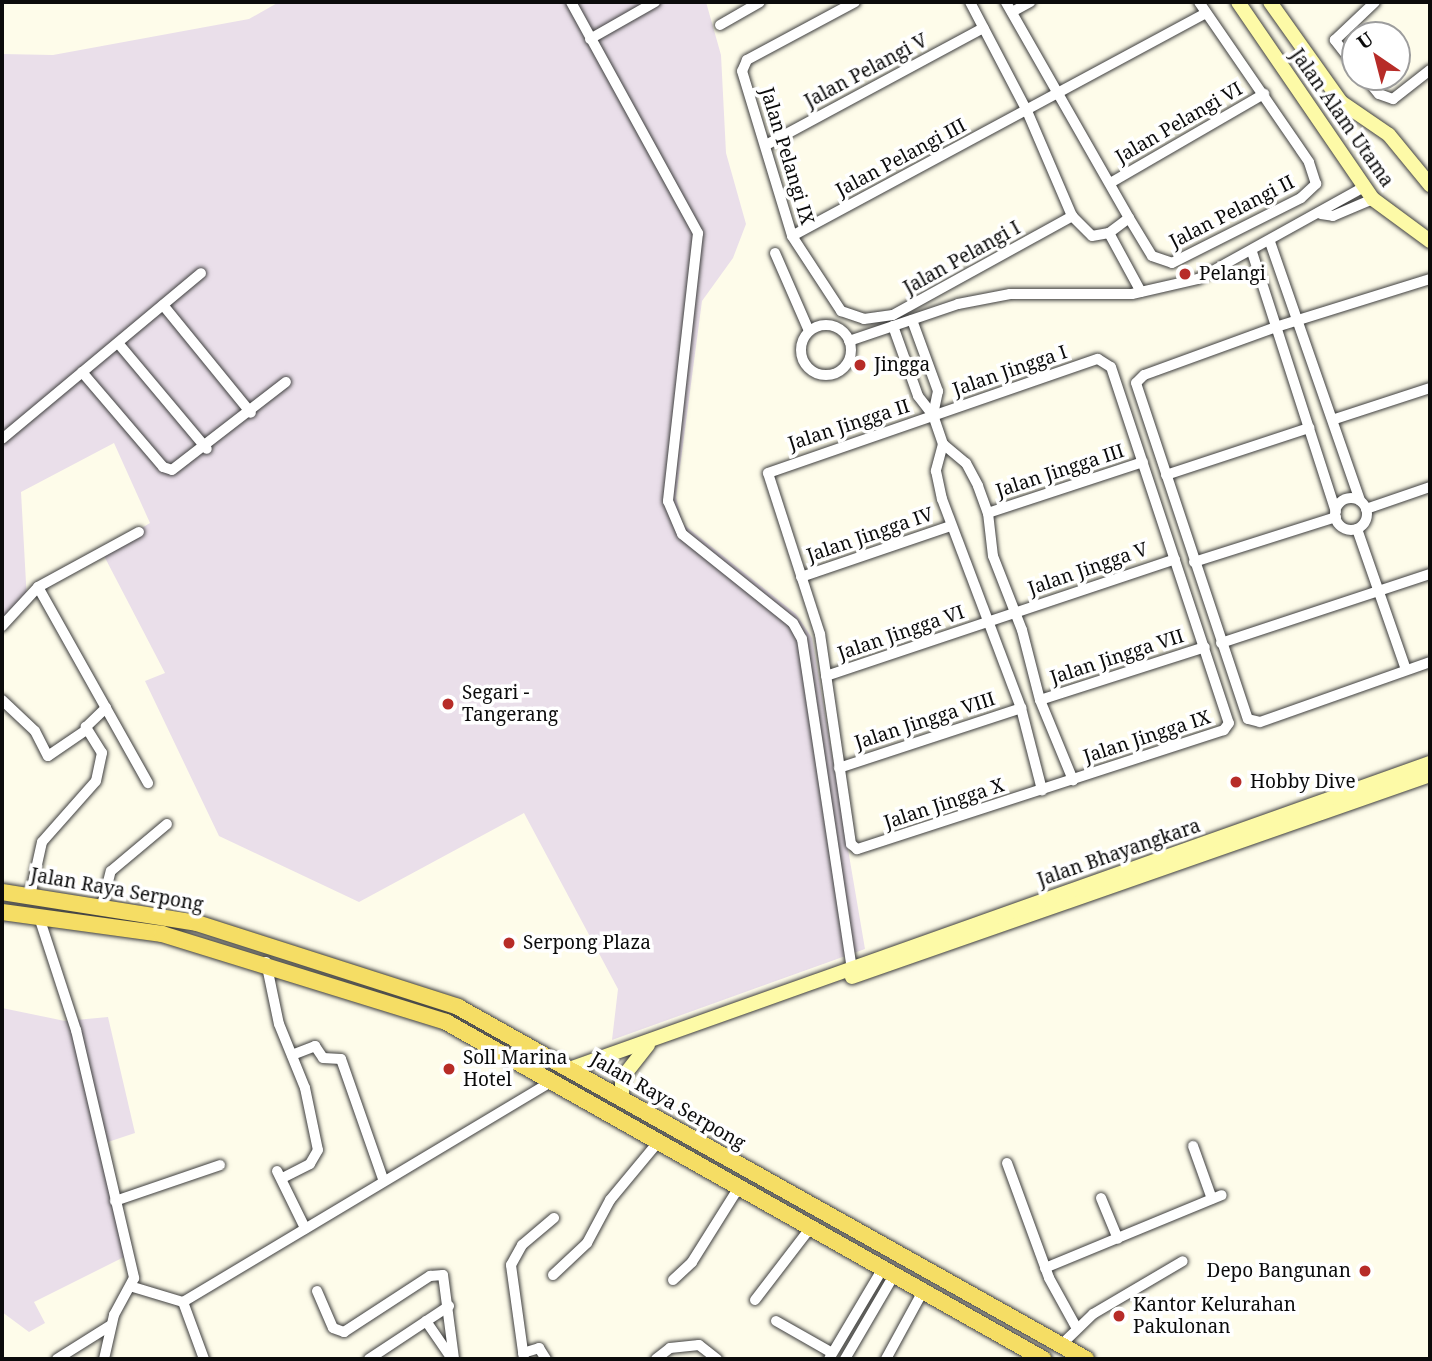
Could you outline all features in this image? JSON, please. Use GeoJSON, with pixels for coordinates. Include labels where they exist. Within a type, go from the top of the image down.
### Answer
{"type":"FeatureCollection","features":[{"type":"Feature","properties":{"kind":"main road","name":"Jalan Alam Utama"},"geometry":{"type":"LineString","coordinates":[[1238,2],[1323,121],[1373,199],[1429,238]]}},
{"type":"Feature","properties":{"kind":"main road","name":"Jalan Alam Utama"},"geometry":{"type":"LineString","coordinates":[[1270,2],[1341,102],[1389,135],[1430,185]]}},
{"type":"Feature","properties":{"kind":"main road"},"geometry":{"type":"LineString","coordinates":[[1323,121],[1341,102]]}},
{"type":"Feature","properties":{"kind":"main road","name":"Jalan Bhayangkara"},"geometry":{"type":"LineString","coordinates":[[852,972],[1430,763]]}},
{"type":"Feature","properties":{"kind":"main road","name":"Jalan Bhayangkara"},"geometry":{"type":"LineString","coordinates":[[569,1069],[1430,775]]}},
{"type":"Feature","properties":{"kind":"main road","name":"Jalan Raya Serpong"},"geometry":{"type":"LineString","coordinates":[[2,892],[156,914],[251,939],[458,1007],[1086,1359]]}},
{"type":"Feature","properties":{"kind":"main road","name":"Jalan Raya Serpong"},"geometry":{"type":"LineString","coordinates":[[2,912],[162,934],[266,962],[446,1022],[1043,1359]]}},
{"type":"Feature","properties":{"kind":"main road"},"geometry":{"type":"LineString","coordinates":[[246,957],[251,939]]}},
{"type":"Feature","properties":{"kind":"main road"},"geometry":{"type":"LineString","coordinates":[[622,1099],[622,1078],[652,1042]]}},
{"type":"Feature","properties":{"kind":"street"},"geometry":{"type":"LineString","coordinates":[[570,2],[698,233],[668,500],[682,534],[793,623],[802,639],[810,661],[852,972]]}},
{"type":"Feature","properties":{"kind":"street"},"geometry":{"type":"LineString","coordinates":[[590,39],[655,2]]}},
{"type":"Feature","properties":{"kind":"street"},"geometry":{"type":"LineString","coordinates":[[720,25],[760,2]]}},
{"type":"Feature","properties":{"kind":"street","name":"Jalan Pelangi IX"},"geometry":{"type":"LineString","coordinates":[[855,2],[747,60],[742,71],[792,236],[841,311],[864,319]]}},
{"type":"Feature","properties":{"kind":"street"},"geometry":{"type":"LineString","coordinates":[[970,2],[1027,111],[1072,216],[1092,236],[1109,233],[1129,218],[1112,182],[1056,94],[1009,7],[1030,2]]}},
{"type":"Feature","properties":{"kind":"street"},"geometry":{"type":"LineString","coordinates":[[1199,2],[1264,94]]}},
{"type":"Feature","properties":{"kind":"street"},"geometry":{"type":"LineString","coordinates":[[1351,21],[1375,2]]}},
{"type":"Feature","properties":{"kind":"street","name":"Jalan Pelangi III"},"geometry":{"type":"LineString","coordinates":[[792,236],[1206,13]]}},
{"type":"Feature","properties":{"kind":"street","name":"Jalan Pelangi V"},"geometry":{"type":"LineString","coordinates":[[766,145],[983,28]]}},
{"type":"Feature","properties":{"kind":"street"},"geometry":{"type":"LineString","coordinates":[[1341,29],[1335,40],[1341,48]]}},
{"type":"Feature","properties":{"kind":"street"},"geometry":{"type":"LineString","coordinates":[[1411,86],[1430,70]]}},
{"type":"Feature","properties":{"kind":"street"},"geometry":{"type":"LineString","coordinates":[[1377,91],[1393,99],[1405,91]]}},
{"type":"Feature","properties":{"kind":"street","name":"Jalan Pelangi VI"},"geometry":{"type":"LineString","coordinates":[[1112,182],[1264,94]]}},
{"type":"Feature","properties":{"kind":"street","name":"Jalan Pelangi II"},"geometry":{"type":"LineString","coordinates":[[1129,218],[1162,261],[1182,260],[1316,184],[1309,162],[1264,94]]}},
{"type":"Feature","properties":{"kind":"street"},"geometry":{"type":"LineString","coordinates":[[849,341],[912,320],[1010,294],[1141,292],[1198,279],[1321,214],[1364,187]]}},
{"type":"Feature","properties":{"kind":"street"},"geometry":{"type":"LineString","coordinates":[[1321,214],[1333,216],[1373,199]]}},
{"type":"Feature","properties":{"kind":"street","name":"Jalan Pelangi I"},"geometry":{"type":"LineString","coordinates":[[864,319],[893,315],[930,299],[1072,216]]}},
{"type":"Feature","properties":{"kind":"street"},"geometry":{"type":"LineString","coordinates":[[1109,233],[1141,292]]}},
{"type":"Feature","properties":{"kind":"street"},"geometry":{"type":"LineString","coordinates":[[1252,252],[1336,515],[1346,529],[1357,529],[1364,523],[1363,505],[1335,419],[1270,242]]}},
{"type":"Feature","properties":{"kind":"street"},"geometry":{"type":"LineString","coordinates":[[775,253],[809,331]]}},
{"type":"Feature","properties":{"kind":"street"},"geometry":{"type":"LineString","coordinates":[[2,439],[201,273]]}},
{"type":"Feature","properties":{"kind":"street"},"geometry":{"type":"LineString","coordinates":[[1430,279],[1276,327],[1140,377],[1136,389],[1245,716],[1260,722],[1430,662]]}},
{"type":"Feature","properties":{"kind":"street"},"geometry":{"type":"LineString","coordinates":[[163,305],[251,413]]}},
{"type":"Feature","properties":{"kind":"street"},"geometry":{"type":"LineString","coordinates":[[912,320],[938,391],[933,415]]}},
{"type":"Feature","properties":{"kind":"street"},"geometry":{"type":"LineString","coordinates":[[832,325],[849,341],[845,365],[822,375],[803,360],[801,344],[809,331],[832,325]]}},
{"type":"Feature","properties":{"kind":"street"},"geometry":{"type":"LineString","coordinates":[[893,326],[918,396],[933,415],[943,444],[966,463],[988,513],[993,556],[1040,700],[1073,780]]}},
{"type":"Feature","properties":{"kind":"street"},"geometry":{"type":"LineString","coordinates":[[118,344],[207,449]]}},
{"type":"Feature","properties":{"kind":"street","name":"Jalan Jingga I"},"geometry":{"type":"LineString","coordinates":[[933,415],[1098,359],[1111,367],[1143,462]]}},
{"type":"Feature","properties":{"kind":"street"},"geometry":{"type":"LineString","coordinates":[[82,372],[163,467],[179,468],[207,449],[286,382]]}},
{"type":"Feature","properties":{"kind":"street"},"geometry":{"type":"LineString","coordinates":[[1335,419],[1430,388]]}},
{"type":"Feature","properties":{"kind":"street","name":"Jalan Jingga II"},"geometry":{"type":"LineString","coordinates":[[801,577],[769,480],[775,467],[933,415]]}},
{"type":"Feature","properties":{"kind":"street"},"geometry":{"type":"LineString","coordinates":[[1166,475],[1309,428]]}},
{"type":"Feature","properties":{"kind":"street"},"geometry":{"type":"LineString","coordinates":[[943,444],[936,471],[951,526],[971,564],[987,622],[1021,708],[1042,790]]}},
{"type":"Feature","properties":{"kind":"street"},"geometry":{"type":"LineString","coordinates":[[1143,462],[1205,647]]}},
{"type":"Feature","properties":{"kind":"street","name":"Jalan Jingga III"},"geometry":{"type":"LineString","coordinates":[[988,513],[1143,462]]}},
{"type":"Feature","properties":{"kind":"street"},"geometry":{"type":"LineString","coordinates":[[1195,562],[1336,515],[1346,500],[1363,505],[1430,487]]}},
{"type":"Feature","properties":{"kind":"street","name":"Jalan Jingga IV"},"geometry":{"type":"LineString","coordinates":[[801,577],[951,526]]}},
{"type":"Feature","properties":{"kind":"street"},"geometry":{"type":"LineString","coordinates":[[1357,529],[1406,670]]}},
{"type":"Feature","properties":{"kind":"street"},"geometry":{"type":"LineString","coordinates":[[2,626],[38,587],[139,532]]}},
{"type":"Feature","properties":{"kind":"street","name":"Jalan Jingga V"},"geometry":{"type":"LineString","coordinates":[[987,622],[1175,559]]}},
{"type":"Feature","properties":{"kind":"street"},"geometry":{"type":"LineString","coordinates":[[1221,643],[1430,574]]}},
{"type":"Feature","properties":{"kind":"street"},"geometry":{"type":"LineString","coordinates":[[801,577],[820,634],[839,768]]}},
{"type":"Feature","properties":{"kind":"street"},"geometry":{"type":"LineString","coordinates":[[38,587],[148,783]]}},
{"type":"Feature","properties":{"kind":"street","name":"Jalan Jingga VI"},"geometry":{"type":"LineString","coordinates":[[826,676],[987,622]]}},
{"type":"Feature","properties":{"kind":"street","name":"Jalan Jingga VII"},"geometry":{"type":"LineString","coordinates":[[1040,700],[1205,647]]}},
{"type":"Feature","properties":{"kind":"street","name":"Jalan Jingga IX"},"geometry":{"type":"LineString","coordinates":[[1042,790],[1224,730],[1230,723],[1205,647]]}},
{"type":"Feature","properties":{"kind":"street"},"geometry":{"type":"LineString","coordinates":[[2,700],[35,731],[48,756],[86,730],[106,708]]}},
{"type":"Feature","properties":{"kind":"street","name":"Jalan Jingga VIII"},"geometry":{"type":"LineString","coordinates":[[839,768],[1021,708]]}},
{"type":"Feature","properties":{"kind":"street"},"geometry":{"type":"LineString","coordinates":[[30,896],[42,842],[96,781],[102,753],[86,730]]}},
{"type":"Feature","properties":{"kind":"street","name":"Jalan Jingga X"},"geometry":{"type":"LineString","coordinates":[[839,768],[851,844],[857,849],[1042,790]]}},
{"type":"Feature","properties":{"kind":"street"},"geometry":{"type":"LineString","coordinates":[[102,906],[111,871],[167,824]]}},
{"type":"Feature","properties":{"kind":"street"},"geometry":{"type":"LineString","coordinates":[[39,917],[76,1030],[134,1287],[111,1325],[104,1359]]}},
{"type":"Feature","properties":{"kind":"street"},"geometry":{"type":"LineString","coordinates":[[266,962],[275,1009],[305,1088],[318,1150],[310,1164],[280,1174],[304,1228]]}},
{"type":"Feature","properties":{"kind":"street"},"geometry":{"type":"LineString","coordinates":[[292,1055],[315,1046],[323,1058],[341,1059],[383,1178]]}},
{"type":"Feature","properties":{"kind":"street"},"geometry":{"type":"LineString","coordinates":[[134,1287],[183,1302],[383,1178],[552,1082]]}},
{"type":"Feature","properties":{"kind":"street"},"geometry":{"type":"LineString","coordinates":[[553,1275],[587,1243],[610,1200],[659,1141]]}},
{"type":"Feature","properties":{"kind":"street"},"geometry":{"type":"LineString","coordinates":[[1045,1268],[1217,1197],[1194,1146]]}},
{"type":"Feature","properties":{"kind":"street"},"geometry":{"type":"LineString","coordinates":[[1007,1163],[1045,1268],[1076,1327]]}},
{"type":"Feature","properties":{"kind":"street"},"geometry":{"type":"LineString","coordinates":[[115,1201],[220,1165]]}},
{"type":"Feature","properties":{"kind":"street"},"geometry":{"type":"LineString","coordinates":[[673,1280],[692,1262],[739,1187]]}},
{"type":"Feature","properties":{"kind":"street"},"geometry":{"type":"LineString","coordinates":[[1101,1198],[1118,1239]]}},
{"type":"Feature","properties":{"kind":"street"},"geometry":{"type":"LineString","coordinates":[[546,1359],[539,1348],[523,1356],[511,1265],[522,1245],[554,1217]]}},
{"type":"Feature","properties":{"kind":"street"},"geometry":{"type":"LineString","coordinates":[[755,1300],[811,1227]]}},
{"type":"Feature","properties":{"kind":"street"},"geometry":{"type":"LineString","coordinates":[[1060,1346],[1076,1327],[1183,1261]]}},
{"type":"Feature","properties":{"kind":"street"},"geometry":{"type":"LineString","coordinates":[[776,1321],[831,1356],[889,1272]]}},
{"type":"Feature","properties":{"kind":"street"},"geometry":{"type":"LineString","coordinates":[[317,1291],[339,1332],[435,1274],[448,1281],[453,1359]]}},
{"type":"Feature","properties":{"kind":"street"},"geometry":{"type":"LineString","coordinates":[[886,1359],[923,1291]]}},
{"type":"Feature","properties":{"kind":"street"},"geometry":{"type":"LineString","coordinates":[[845,1359],[870,1300]]}},
{"type":"Feature","properties":{"kind":"street"},"geometry":{"type":"LineString","coordinates":[[183,1302],[204,1359]]}},
{"type":"Feature","properties":{"kind":"street"},"geometry":{"type":"LineString","coordinates":[[369,1359],[449,1306]]}},
{"type":"Feature","properties":{"kind":"street"},"geometry":{"type":"LineString","coordinates":[[426,1321],[453,1359]]}},
{"type":"Feature","properties":{"kind":"street"},"geometry":{"type":"LineString","coordinates":[[57,1359],[111,1325]]}},
{"type":"Feature","properties":{"kind":"street"},"geometry":{"type":"LineString","coordinates":[[656,1359],[670,1348],[699,1345],[717,1359]]}},
{"type":"Feature","properties":{"kind":"shaded area"},"geometry":{"type":"Polygon","coordinates":[[[279,2],[706,2],[721,55],[726,153],[746,224],[733,258],[702,301],[676,497],[683,524],[796,614],[812,638],[865,949],[612,1040],[618,989],[524,813],[359,902],[219,836],[145,681],[165,673],[102,552],[150,523],[114,443],[21,492],[27,601],[2,625],[2,54],[53,55],[249,19],[279,2]]]}},
{"type":"Feature","properties":{"kind":"shaded area"},"geometry":{"type":"Polygon","coordinates":[[[2,1008],[65,1021],[108,1017],[135,1133],[105,1143],[130,1254],[34,1302],[45,1323],[29,1332],[2,1312],[2,1008]]]}},
{"type":"Feature","properties":{"kind":"place","name":"Pelangi"},"geometry":{"type":"Point","coordinates":[1185,274]}},
{"type":"Feature","properties":{"kind":"place","name":"Jingga"},"geometry":{"type":"Point","coordinates":[860,365]}},
{"type":"Feature","properties":{"kind":"place","name":"Segari - Tangerang"},"geometry":{"type":"Point","coordinates":[448,704]}},
{"type":"Feature","properties":{"kind":"place","name":"Hobby Dive"},"geometry":{"type":"Point","coordinates":[1236,782]}},
{"type":"Feature","properties":{"kind":"place","name":"Serpong Plaza"},"geometry":{"type":"Point","coordinates":[509,943]}},
{"type":"Feature","properties":{"kind":"place","name":"Soll Marina Hotel"},"geometry":{"type":"Point","coordinates":[449,1069]}},
{"type":"Feature","properties":{"kind":"place","name":"Depo Bangunan"},"geometry":{"type":"Point","coordinates":[1365,1271]}},
{"type":"Feature","properties":{"kind":"place","name":"Kantor Kelurahan Pakulonan"},"geometry":{"type":"Point","coordinates":[1119,1316]}}]}
